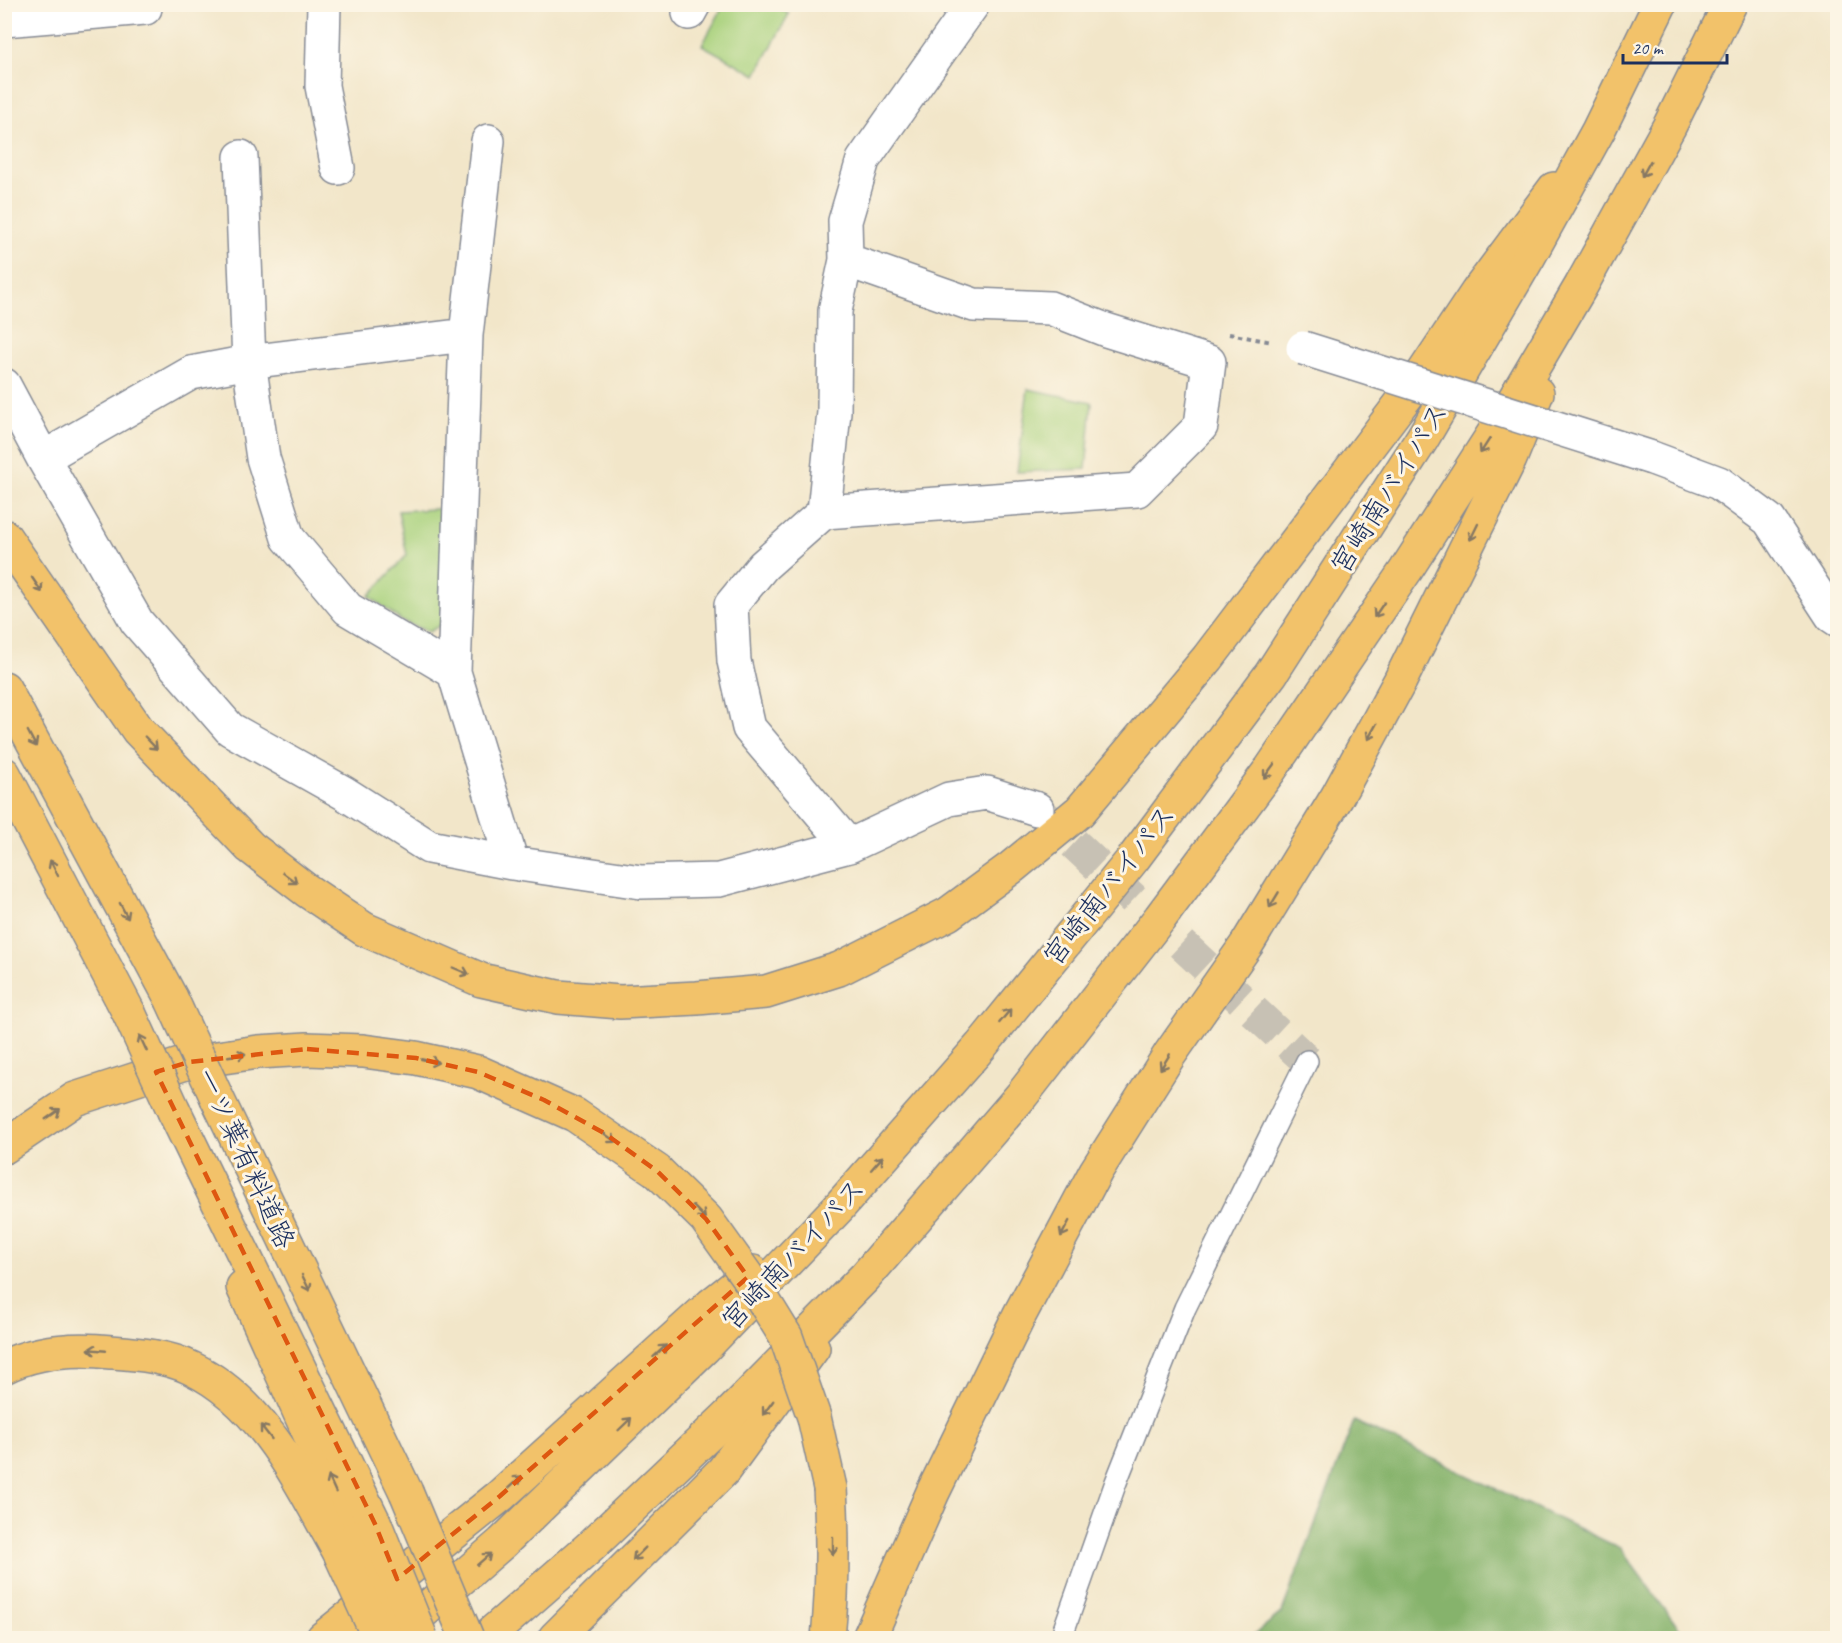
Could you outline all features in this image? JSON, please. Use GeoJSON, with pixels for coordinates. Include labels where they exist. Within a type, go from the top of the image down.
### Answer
{"type":"FeatureCollection","features":[{"type":"Feature","properties":{"kind":"main road","name":"宮崎南バイパス"},"geometry":{"type":"LineString","coordinates":[[394,1638],[527,1519],[704,1348],[838,1208],[981,1046],[1133,859],[1271,674],[1422,439],[1528,258],[1598,131],[1660,4]]}},
{"type":"Feature","properties":{"kind":"main road","name":"宮崎南バイパス"},"geometry":{"type":"LineString","coordinates":[[486,1638],[590,1547],[720,1424],[865,1277],[1022,1095],[1160,918],[1270,770],[1412,561],[1501,422],[1581,286],[1670,125],[1730,4]]}},
{"type":"Feature","properties":{"kind":"main road"},"geometry":{"type":"LineString","coordinates":[[1670,125],[1750,4]]}},
{"type":"Feature","properties":{"kind":"main road"},"geometry":{"type":"LineString","coordinates":[[4,536],[138,730],[250,847],[306,890],[364,929],[481,980],[558,997],[620,1002],[697,999],[766,992],[839,969],[948,914],[1012,867],[1080,811],[1216,648],[1418,381],[1478,291],[1598,131]]}},
{"type":"Feature","properties":{"kind":"main road"},"geometry":{"type":"LineString","coordinates":[[869,1638],[933,1492],[974,1406],[1096,1171],[1170,1054],[1247,944],[1337,797],[1400,681],[1510,459],[1581,286]]}},
{"type":"Feature","properties":{"kind":"main road","name":"一ツ葉有料道路"},"geometry":{"type":"LineString","coordinates":[[4,688],[171,998],[406,1492],[467,1638]]}},
{"type":"Feature","properties":{"kind":"main road","name":"一ツ葉有料道路"},"geometry":{"type":"LineString","coordinates":[[4,774],[129,1013],[174,1111],[357,1538]]}},
{"type":"Feature","properties":{"kind":"main road"},"geometry":{"type":"LineString","coordinates":[[4,1147],[75,1099],[85,1095],[189,1062],[258,1052],[307,1049],[363,1051],[416,1058],[478,1072],[575,1115],[657,1171],[706,1219],[757,1290],[786,1337],[814,1417],[830,1488],[834,1543],[828,1638]]}},
{"type":"Feature","properties":{"kind":"main road"},"geometry":{"type":"LineString","coordinates":[[323,1638],[500,1496],[711,1305],[838,1208]]}},
{"type":"Feature","properties":{"kind":"main road"},"geometry":{"type":"LineString","coordinates":[[555,1638],[723,1471],[865,1277]]}},
{"type":"Feature","properties":{"kind":"main road"},"geometry":{"type":"LineString","coordinates":[[4,1367],[18,1360],[53,1351],[85,1349],[152,1356],[190,1367],[225,1389],[254,1417],[286,1458],[357,1538],[421,1638]]}},
{"type":"Feature","properties":{"kind":"main road"},"geometry":{"type":"LineString","coordinates":[[357,1538],[379,1638]]}},
{"type":"Feature","properties":{"kind":"main road"},"geometry":{"type":"LineString","coordinates":[[357,1538],[394,1638]]}},
{"type":"Feature","properties":{"kind":"street"},"geometry":{"type":"LineString","coordinates":[[4,20],[145,8],[145,4]]}},
{"type":"Feature","properties":{"kind":"street"},"geometry":{"type":"LineString","coordinates":[[324,4],[322,86],[338,168]]}},
{"type":"Feature","properties":{"kind":"street"},"geometry":{"type":"LineString","coordinates":[[824,512],[834,412],[835,311],[846,260],[845,220],[863,160],[973,4]]}},
{"type":"Feature","properties":{"kind":"street"},"geometry":{"type":"LineString","coordinates":[[488,141],[466,335],[454,672],[512,863]]}},
{"type":"Feature","properties":{"kind":"street"},"geometry":{"type":"LineString","coordinates":[[241,157],[249,362],[263,458],[288,538],[348,609],[454,672]]}},
{"type":"Feature","properties":{"kind":"street"},"geometry":{"type":"LineString","coordinates":[[846,260],[974,305],[1050,308],[1106,330],[1209,362],[1201,426],[1137,490],[824,512],[763,566],[731,605],[734,661],[749,728],[849,846]]}},
{"type":"Feature","properties":{"kind":"street"},"geometry":{"type":"LineString","coordinates":[[43,458],[191,373],[249,362],[466,335]]}},
{"type":"Feature","properties":{"kind":"street"},"geometry":{"type":"LineString","coordinates":[[1303,348],[1652,458],[1719,483],[1769,520],[1832,616],[1838,620]]}},
{"type":"Feature","properties":{"kind":"street"},"geometry":{"type":"LineString","coordinates":[[4,385],[137,622],[230,729],[344,793],[429,847],[512,863],[641,882],[719,880],[849,846],[949,799],[987,793],[1037,809]]}},
{"type":"Feature","properties":{"kind":"lane"},"geometry":{"type":"LineString","coordinates":[[1061,1638],[1116,1482],[1185,1308],[1308,1061]]}},
{"type":"Feature","properties":{"kind":"highlighted area"},"geometry":{"type":"Polygon","coordinates":[[[307,1049],[416,1058],[478,1072],[544,1100],[604,1133],[657,1171],[706,1219],[748,1277],[500,1496],[397,1579],[375,1524],[156,1072],[189,1062],[307,1049]]]}},
{"type":"Feature","properties":{"kind":"green space"},"geometry":{"type":"Polygon","coordinates":[[[724,5],[773,5],[789,14],[756,75],[702,45],[724,5]]]}},
{"type":"Feature","properties":{"kind":"green space"},"geometry":{"type":"Polygon","coordinates":[[[1028,389],[1092,402],[1086,469],[1017,472],[1028,389]]]}},
{"type":"Feature","properties":{"kind":"green space"},"geometry":{"type":"Polygon","coordinates":[[[454,508],[449,620],[429,632],[402,621],[369,596],[407,555],[398,511],[454,508]]]}},
{"type":"Feature","properties":{"kind":"green space"},"geometry":{"type":"Polygon","coordinates":[[[1354,1421],[1620,1548],[1686,1638],[1250,1638],[1282,1612],[1354,1421]]]}},
{"type":"Feature","properties":{"kind":"tunnel"},"geometry":{"type":"LineString","coordinates":[[1038,810],[1307,1061]]}}]}
